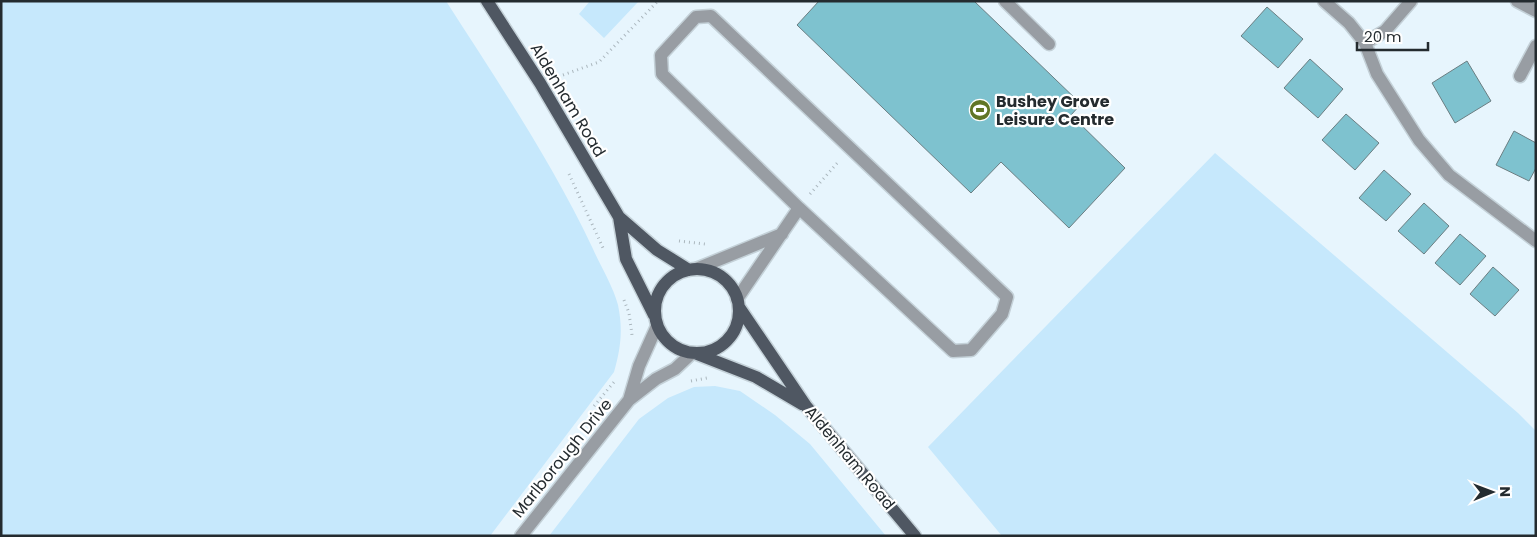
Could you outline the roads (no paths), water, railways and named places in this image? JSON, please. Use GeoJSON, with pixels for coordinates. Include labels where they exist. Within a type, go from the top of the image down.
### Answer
{"type":"FeatureCollection","features":[{"type":"Feature","properties":{"kind":"main road","name":"Aldenham Road"},"geometry":{"type":"LineString","coordinates":[[487,1],[540,83],[619,217],[657,250],[692,269]]}},
{"type":"Feature","properties":{"kind":"main road","name":"Aldenham Road"},"geometry":{"type":"LineString","coordinates":[[619,217],[626,259],[656,322]]}},
{"type":"Feature","properties":{"kind":"main road"},"geometry":{"type":"LineString","coordinates":[[692,269],[712,272],[724,278],[732,288],[738,303],[738,322],[731,336],[718,348],[695,354],[670,345],[656,322],[657,295],[665,283],[675,274],[692,269]]}},
{"type":"Feature","properties":{"kind":"main road","name":"Aldenham Road"},"geometry":{"type":"LineString","coordinates":[[738,303],[806,406],[916,536]]}},
{"type":"Feature","properties":{"kind":"main road","name":"Aldenham Road"},"geometry":{"type":"LineString","coordinates":[[695,354],[756,377],[806,406]]}},
{"type":"Feature","properties":{"kind":"street"},"geometry":{"type":"LineString","coordinates":[[1005,1],[1049,44]]}},
{"type":"Feature","properties":{"kind":"street"},"geometry":{"type":"LineString","coordinates":[[1324,1],[1349,23],[1365,43],[1377,74],[1419,140],[1449,175],[1536,241]]}},
{"type":"Feature","properties":{"kind":"street"},"geometry":{"type":"LineString","coordinates":[[1365,43],[1385,31],[1411,1]]}},
{"type":"Feature","properties":{"kind":"street"},"geometry":{"type":"LineString","coordinates":[[1517,1],[1536,11]]}},
{"type":"Feature","properties":{"kind":"street"},"geometry":{"type":"LineString","coordinates":[[711,16],[972,262],[1007,297],[1002,314],[971,350],[954,351],[799,208],[662,74],[661,55],[696,17],[711,16]]}},
{"type":"Feature","properties":{"kind":"street"},"geometry":{"type":"LineString","coordinates":[[1520,76],[1536,46]]}},
{"type":"Feature","properties":{"kind":"street"},"geometry":{"type":"LineString","coordinates":[[738,303],[799,208]]}},
{"type":"Feature","properties":{"kind":"street"},"geometry":{"type":"LineString","coordinates":[[692,269],[782,234]]}},
{"type":"Feature","properties":{"kind":"street","name":"Marlborough Drive"},"geometry":{"type":"LineString","coordinates":[[629,400],[638,366],[656,322]]}},
{"type":"Feature","properties":{"kind":"street","name":"Marlborough Drive"},"geometry":{"type":"LineString","coordinates":[[520,536],[629,400],[656,379],[675,369],[695,354]]}},
{"type":"Feature","properties":{"kind":"place","name":"Bushey Grove Leisure Centre"},"geometry":{"type":"Point","coordinates":[980,110]}}]}
